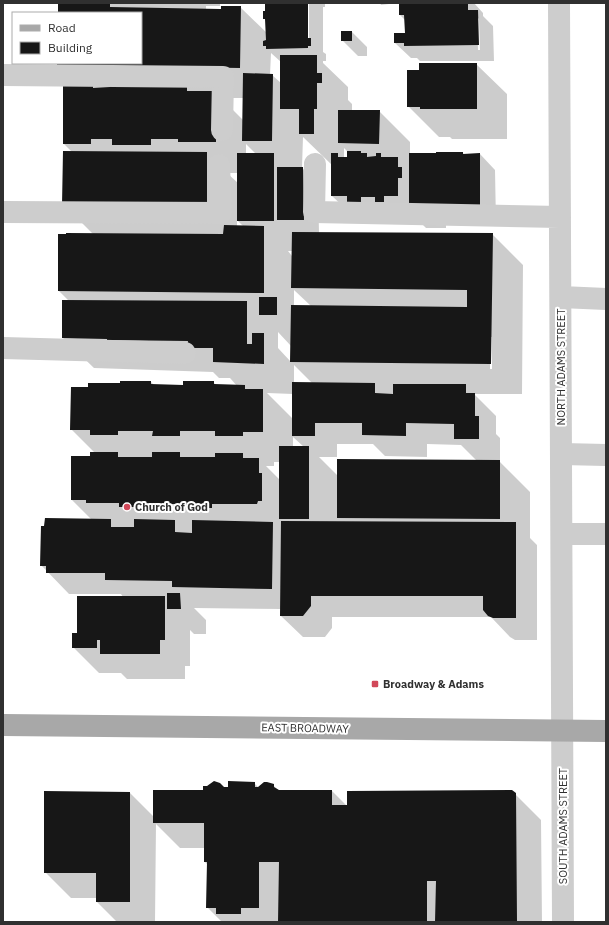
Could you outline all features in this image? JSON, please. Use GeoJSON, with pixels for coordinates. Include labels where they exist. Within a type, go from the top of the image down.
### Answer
{"type":"FeatureCollection","features":[{"type":"Feature","properties":{"kind":"main road","name":"EAST BROADWAY"},"geometry":{"type":"LineString","coordinates":[[3,725],[606,731]]}},
{"type":"Feature","properties":{"kind":"street","name":"NORTH ADAMS STREET"},"geometry":{"type":"LineString","coordinates":[[559,3],[562,730]]}},
{"type":"Feature","properties":{"kind":"street"},"geometry":{"type":"LineString","coordinates":[[3,75],[223,77],[222,130]]}},
{"type":"Feature","properties":{"kind":"street"},"geometry":{"type":"LineString","coordinates":[[315,164],[314,212],[560,217]]}},
{"type":"Feature","properties":{"kind":"street"},"geometry":{"type":"LineString","coordinates":[[3,212],[221,213],[220,165]]}},
{"type":"Feature","properties":{"kind":"street"},"geometry":{"type":"LineString","coordinates":[[561,297],[606,299]]}},
{"type":"Feature","properties":{"kind":"street"},"geometry":{"type":"LineString","coordinates":[[3,348],[185,353]]}},
{"type":"Feature","properties":{"kind":"street"},"geometry":{"type":"LineString","coordinates":[[562,454],[606,455]]}},
{"type":"Feature","properties":{"kind":"street"},"geometry":{"type":"LineString","coordinates":[[562,534],[606,534]]}},
{"type":"Feature","properties":{"kind":"street","name":"SOUTH ADAMS STREET"},"geometry":{"type":"LineString","coordinates":[[562,730],[563,922]]}},
{"type":"Feature","properties":{"kind":"building"},"geometry":{"type":"Polygon","coordinates":[[[58,3],[110,4],[110,7],[221,9],[221,6],[241,6],[240,68],[57,65],[142,64],[142,12],[58,12],[58,3]]]}},
{"type":"Feature","properties":{"kind":"building"},"geometry":{"type":"Polygon","coordinates":[[[265,3],[308,3],[308,38],[311,38],[311,46],[308,46],[308,48],[266,49],[266,46],[263,46],[263,41],[266,40],[265,19],[263,19],[265,3]]]}},
{"type":"Feature","properties":{"kind":"building"},"geometry":{"type":"Polygon","coordinates":[[[399,3],[468,3],[468,10],[478,10],[479,45],[404,46],[404,43],[394,43],[394,33],[405,33],[404,15],[399,15],[399,3]]]}},
{"type":"Feature","properties":{"kind":"building"},"geometry":{"type":"Polygon","coordinates":[[[341,31],[352,31],[352,41],[341,41],[341,31]]]}},
{"type":"Feature","properties":{"kind":"building"},"geometry":{"type":"Polygon","coordinates":[[[280,55],[317,55],[317,73],[322,73],[322,83],[317,83],[317,109],[314,109],[314,134],[299,134],[299,109],[280,109],[280,55]]]}},
{"type":"Feature","properties":{"kind":"building"},"geometry":{"type":"Polygon","coordinates":[[[419,63],[477,63],[477,109],[420,109],[420,107],[407,107],[407,70],[419,70],[419,63]]]}},
{"type":"Feature","properties":{"kind":"building"},"geometry":{"type":"Polygon","coordinates":[[[243,73],[273,74],[272,141],[242,141],[243,73]]]}},
{"type":"Feature","properties":{"kind":"building"},"geometry":{"type":"Polygon","coordinates":[[[63,86],[93,86],[93,88],[110,86],[187,86],[187,91],[216,91],[216,142],[178,142],[178,139],[151,139],[151,145],[112,145],[112,139],[91,139],[91,144],[63,144],[63,86]]]}},
{"type":"Feature","properties":{"kind":"building"},"geometry":{"type":"Polygon","coordinates":[[[338,110],[380,110],[379,144],[338,143],[338,110]]]}},
{"type":"Feature","properties":{"kind":"building"},"geometry":{"type":"Polygon","coordinates":[[[63,151],[207,152],[207,206],[62,205],[63,151]]]}},
{"type":"Feature","properties":{"kind":"building"},"geometry":{"type":"Polygon","coordinates":[[[347,151],[361,151],[361,153],[367,153],[367,157],[376,156],[376,153],[381,153],[381,157],[398,157],[398,167],[402,167],[402,178],[398,178],[398,196],[384,196],[384,202],[375,202],[375,197],[361,197],[361,203],[347,203],[347,196],[331,196],[331,153],[338,153],[338,157],[347,157],[347,151]]]}},
{"type":"Feature","properties":{"kind":"building"},"geometry":{"type":"Polygon","coordinates":[[[463,152],[463,154],[480,153],[480,207],[409,212],[409,153],[463,152]]]}},
{"type":"Feature","properties":{"kind":"building"},"geometry":{"type":"Polygon","coordinates":[[[237,153],[274,153],[274,221],[237,221],[237,153]]]}},
{"type":"Feature","properties":{"kind":"building"},"geometry":{"type":"Polygon","coordinates":[[[277,167],[303,167],[304,220],[277,220],[277,167]]]}},
{"type":"Feature","properties":{"kind":"building"},"geometry":{"type":"Polygon","coordinates":[[[224,225],[264,226],[264,293],[58,291],[58,234],[223,234],[224,225]]]}},
{"type":"Feature","properties":{"kind":"building"},"geometry":{"type":"Polygon","coordinates":[[[292,232],[493,233],[491,364],[290,362],[291,305],[467,307],[467,290],[291,288],[292,232]]]}},
{"type":"Feature","properties":{"kind":"building"},"geometry":{"type":"Polygon","coordinates":[[[259,297],[277,297],[277,315],[259,315],[259,297]]]}},
{"type":"Feature","properties":{"kind":"building"},"geometry":{"type":"Polygon","coordinates":[[[62,300],[247,301],[247,344],[252,344],[252,333],[264,333],[264,364],[213,362],[213,348],[187,348],[188,341],[62,338],[62,300]]]}},
{"type":"Feature","properties":{"kind":"building"},"geometry":{"type":"Polygon","coordinates":[[[120,381],[151,381],[151,384],[183,385],[183,381],[214,381],[214,384],[245,385],[245,389],[263,389],[263,432],[243,432],[243,436],[215,436],[215,431],[180,431],[180,436],[152,436],[153,431],[118,431],[118,435],[90,435],[90,430],[70,430],[71,387],[88,387],[88,383],[120,383],[120,381]]]}},
{"type":"Feature","properties":{"kind":"building"},"geometry":{"type":"Polygon","coordinates":[[[292,382],[375,383],[375,393],[393,394],[393,384],[466,384],[466,393],[475,393],[475,416],[479,416],[479,439],[454,439],[454,424],[406,423],[406,436],[362,435],[362,423],[315,423],[315,436],[292,436],[292,382]]]}},
{"type":"Feature","properties":{"kind":"building"},"geometry":{"type":"Polygon","coordinates":[[[279,446],[309,446],[309,519],[279,519],[279,446]]]}},
{"type":"Feature","properties":{"kind":"building"},"geometry":{"type":"Polygon","coordinates":[[[90,452],[118,452],[118,457],[152,457],[152,452],[180,452],[180,457],[215,457],[215,453],[243,453],[243,458],[259,458],[259,473],[262,473],[262,501],[258,501],[257,504],[212,504],[212,508],[182,508],[182,504],[150,504],[149,507],[119,507],[119,503],[86,503],[86,500],[71,500],[71,456],[90,456],[90,452]]]}},
{"type":"Feature","properties":{"kind":"building"},"geometry":{"type":"Polygon","coordinates":[[[337,459],[500,460],[500,519],[337,518],[337,459]]]}},
{"type":"Feature","properties":{"kind":"building"},"geometry":{"type":"Polygon","coordinates":[[[45,518],[111,519],[111,527],[134,527],[134,519],[175,520],[175,532],[192,533],[192,520],[273,522],[272,589],[172,587],[172,581],[105,580],[105,573],[46,573],[46,566],[40,566],[41,526],[44,526],[45,518]]]}},
{"type":"Feature","properties":{"kind":"building"},"geometry":{"type":"Polygon","coordinates":[[[281,521],[516,522],[516,618],[493,618],[488,616],[483,610],[483,596],[311,596],[311,606],[303,616],[280,616],[281,521]]]}},
{"type":"Feature","properties":{"kind":"building"},"geometry":{"type":"Polygon","coordinates":[[[167,593],[180,593],[181,609],[167,609],[167,593]]]}},
{"type":"Feature","properties":{"kind":"building"},"geometry":{"type":"Polygon","coordinates":[[[77,596],[165,596],[165,640],[160,640],[160,654],[100,654],[100,640],[97,640],[97,648],[72,648],[72,633],[77,633],[77,596]]]}},
{"type":"Feature","properties":{"kind":"building"},"geometry":{"type":"Polygon","coordinates":[[[214,781],[220,783],[224,787],[228,787],[228,781],[255,782],[255,787],[267,782],[274,784],[274,787],[279,790],[332,790],[332,805],[347,805],[347,791],[512,790],[516,793],[517,922],[435,922],[436,881],[427,881],[427,922],[278,922],[279,862],[259,862],[259,908],[241,908],[241,914],[216,914],[216,908],[206,908],[207,862],[204,862],[204,823],[153,823],[153,790],[203,790],[203,786],[207,786],[214,781]]]}},
{"type":"Feature","properties":{"kind":"building"},"geometry":{"type":"Polygon","coordinates":[[[44,791],[130,792],[130,902],[96,902],[96,873],[44,873],[44,791]]]}},
{"type":"Feature","properties":{"kind":"place","name":"Church of God"},"geometry":{"type":"Point","coordinates":[127,507]}},
{"type":"Feature","properties":{"kind":"place","name":"Broadway & Adams"},"geometry":{"type":"Point","coordinates":[375,684]}}]}
